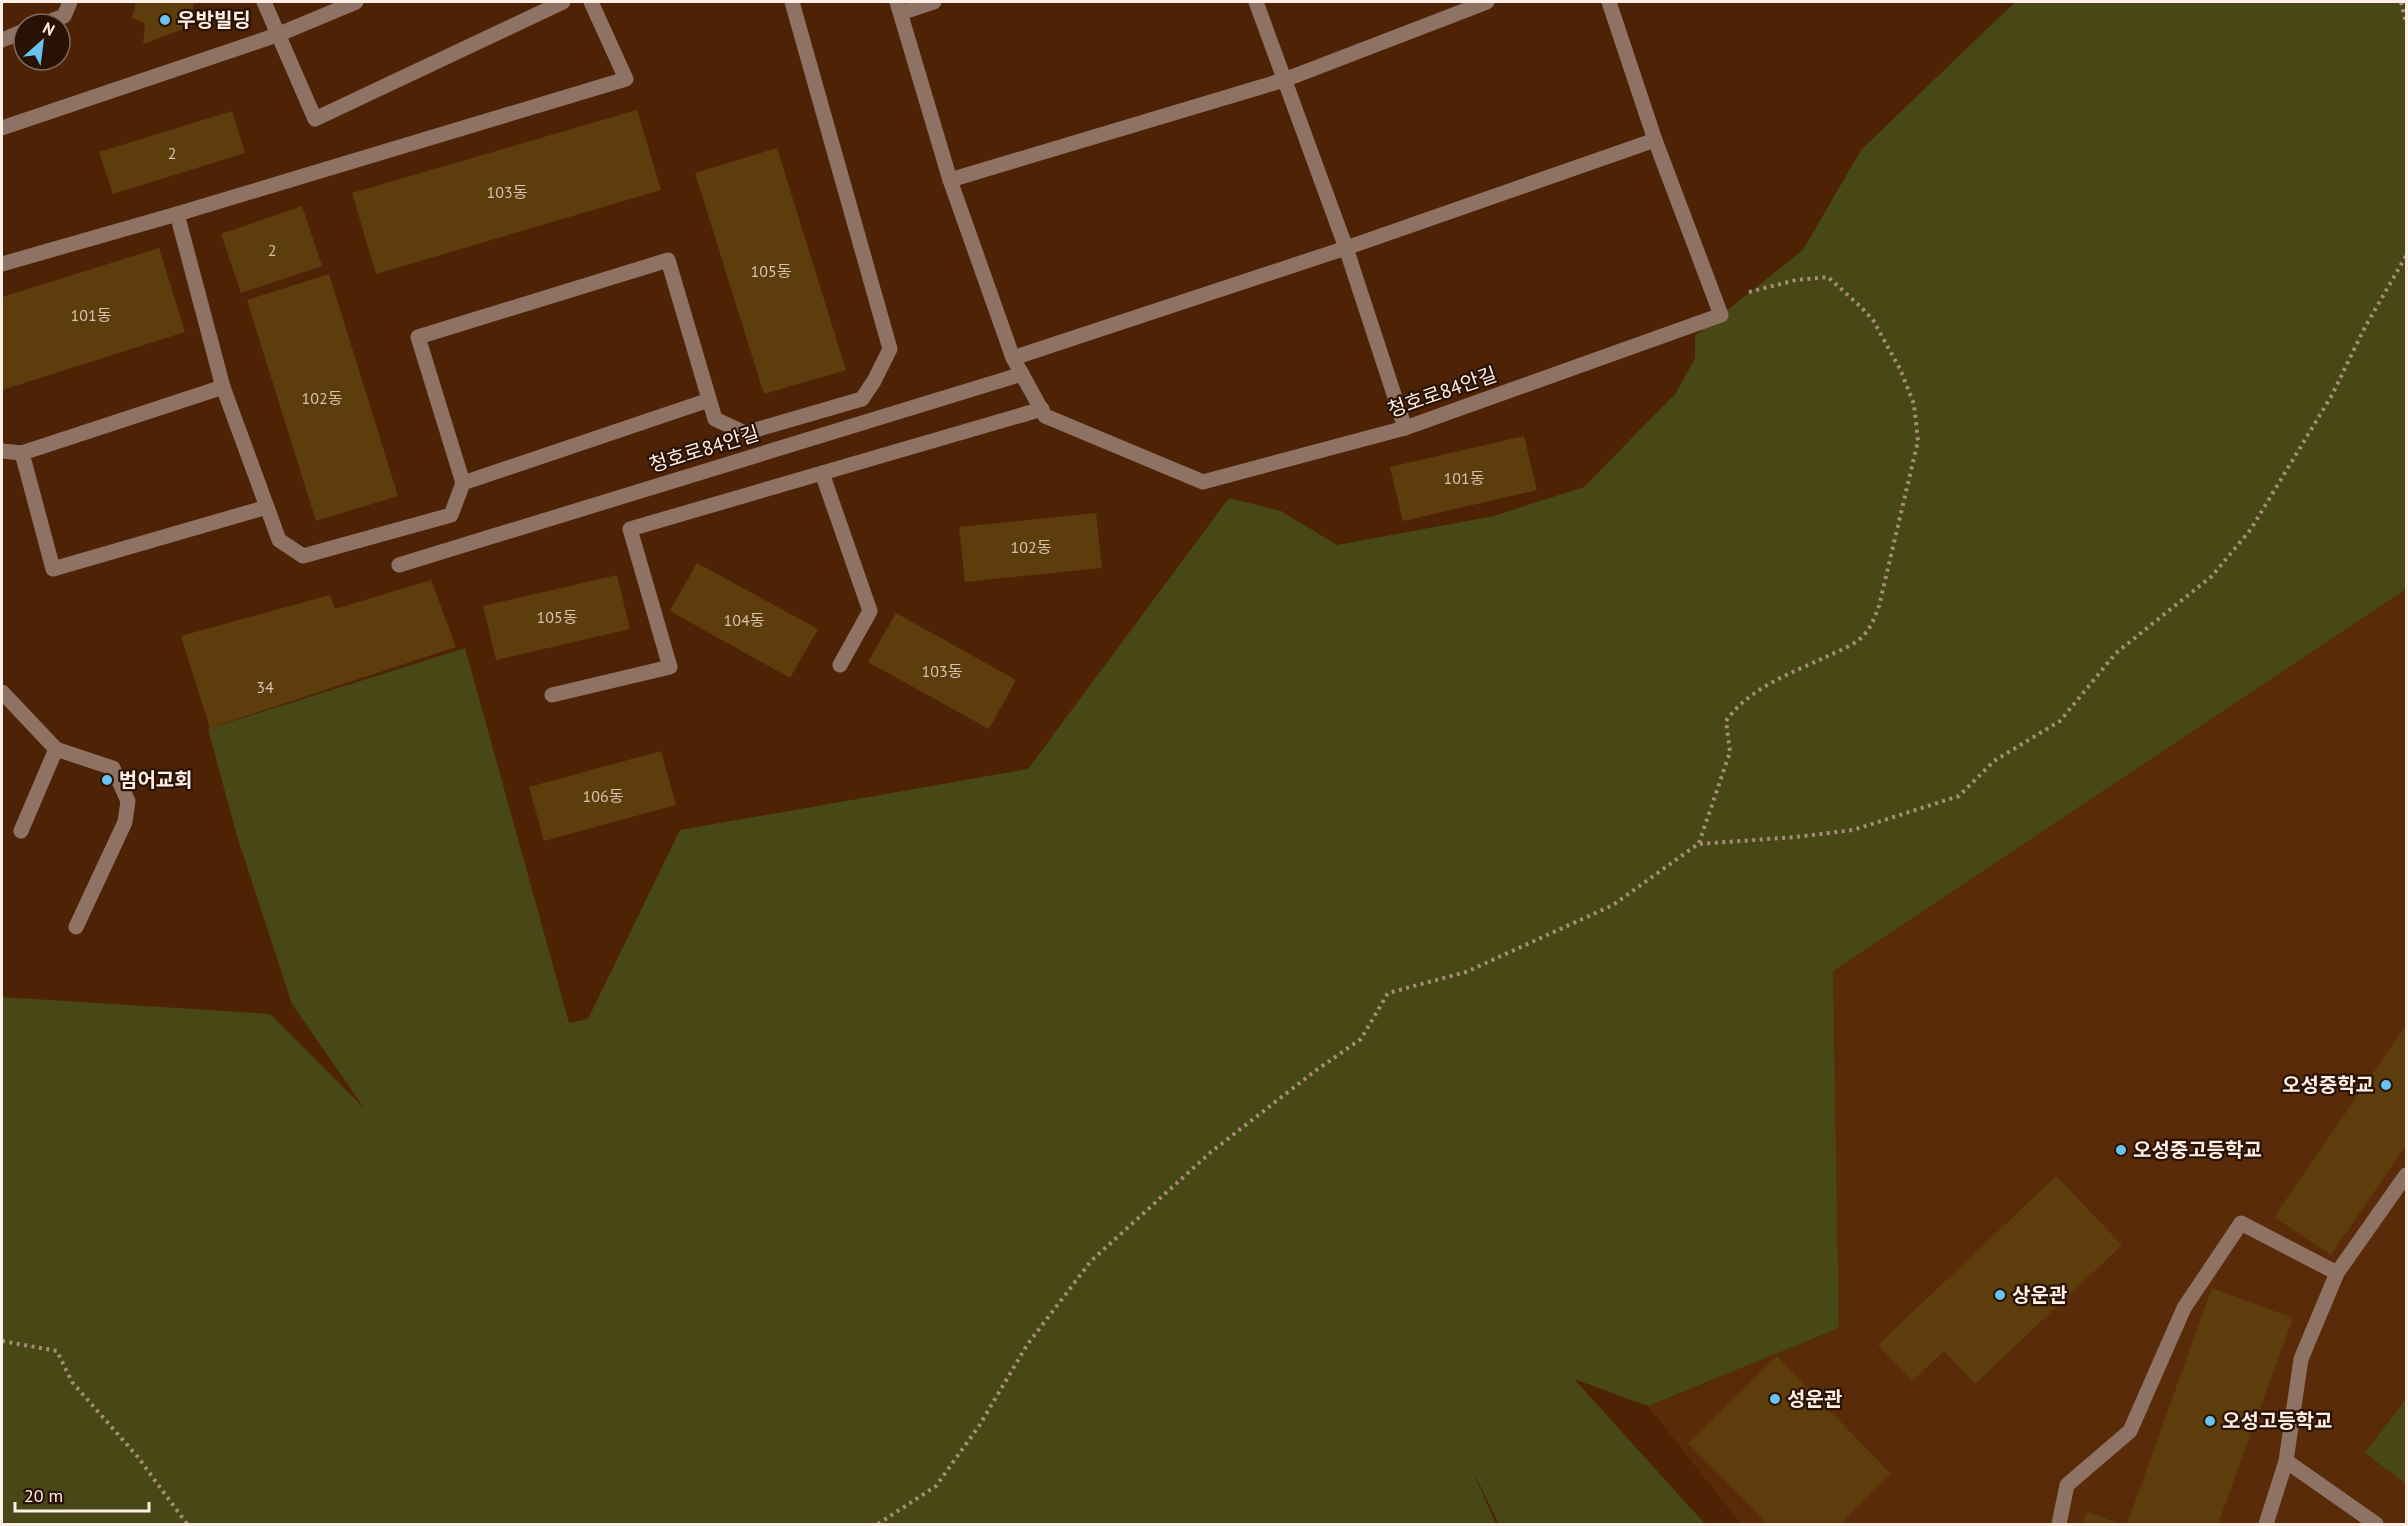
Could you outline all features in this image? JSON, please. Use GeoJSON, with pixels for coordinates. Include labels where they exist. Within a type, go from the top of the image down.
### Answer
{"type":"FeatureCollection","features":[{"type":"Feature","properties":{"kind":"street"},"geometry":{"type":"LineString","coordinates":[[264,2],[315,119],[563,2]]}},
{"type":"Feature","properties":{"kind":"street"},"geometry":{"type":"LineString","coordinates":[[2,128],[278,35],[356,2]]}},
{"type":"Feature","properties":{"kind":"street"},"geometry":{"type":"LineString","coordinates":[[2,264],[177,214],[626,79],[591,2]]}},
{"type":"Feature","properties":{"kind":"street"},"geometry":{"type":"LineString","coordinates":[[177,214],[223,387],[279,540],[303,556],[451,514],[463,483],[418,337],[668,260],[715,418],[745,433],[862,399],[890,350],[792,2]]}},
{"type":"Feature","properties":{"kind":"street","name":"청호로84안길"},"geometry":{"type":"LineString","coordinates":[[933,2],[899,7],[950,180],[1013,358],[1041,409],[1045,416],[1203,482],[1405,428],[1721,315],[1717,303]]}},
{"type":"Feature","properties":{"kind":"street"},"geometry":{"type":"LineString","coordinates":[[1256,2],[1346,248],[1405,428]]}},
{"type":"Feature","properties":{"kind":"street"},"geometry":{"type":"LineString","coordinates":[[950,180],[1284,80],[1487,2]]}},
{"type":"Feature","properties":{"kind":"street"},"geometry":{"type":"LineString","coordinates":[[1609,2],[1655,140],[1717,303]]}},
{"type":"Feature","properties":{"kind":"street"},"geometry":{"type":"LineString","coordinates":[[1013,358],[1346,248],[1655,140]]}},
{"type":"Feature","properties":{"kind":"street","name":"청호로84안길"},"geometry":{"type":"LineString","coordinates":[[399,565],[1022,374]]}},
{"type":"Feature","properties":{"kind":"street"},"geometry":{"type":"LineString","coordinates":[[2,451],[22,453],[223,387]]}},
{"type":"Feature","properties":{"kind":"street"},"geometry":{"type":"LineString","coordinates":[[463,483],[710,400]]}},
{"type":"Feature","properties":{"kind":"street"},"geometry":{"type":"LineString","coordinates":[[552,695],[669,667],[630,529],[1041,409]]}},
{"type":"Feature","properties":{"kind":"street"},"geometry":{"type":"LineString","coordinates":[[22,453],[52,569],[267,507]]}},
{"type":"Feature","properties":{"kind":"street"},"geometry":{"type":"LineString","coordinates":[[822,473],[870,611],[840,665]]}},
{"type":"Feature","properties":{"kind":"street"},"geometry":{"type":"LineString","coordinates":[[2,692],[56,749],[113,768],[128,801],[125,822],[76,927]]}},
{"type":"Feature","properties":{"kind":"street"},"geometry":{"type":"LineString","coordinates":[[21,831],[56,749]]}},
{"type":"Feature","properties":{"kind":"street"},"geometry":{"type":"LineString","coordinates":[[2266,1524],[2286,1461],[2301,1359],[2337,1273],[2406,1175]]}},
{"type":"Feature","properties":{"kind":"street"},"geometry":{"type":"LineString","coordinates":[[2059,1524],[2067,1485],[2130,1431],[2184,1308],[2241,1223],[2337,1273]]}},
{"type":"Feature","properties":{"kind":"street"},"geometry":{"type":"LineString","coordinates":[[2286,1461],[2376,1524]]}},
{"type":"Feature","properties":{"kind":"path"},"geometry":{"type":"LineString","coordinates":[[2401,2],[2406,23]]}},
{"type":"Feature","properties":{"kind":"path"},"geometry":{"type":"LineString","coordinates":[[878,1524],[936,1486],[979,1426],[1027,1345],[1091,1261],[1211,1152],[1315,1071],[1361,1039],[1388,993],[1466,972],[1613,905],[1698,844],[1796,837],[1853,830],[1959,796],[1994,761],[2060,721],[2116,653],[2212,576],[2251,529],[2332,395],[2365,327],[2406,256]]}},
{"type":"Feature","properties":{"kind":"path"},"geometry":{"type":"LineString","coordinates":[[1698,844],[1730,752],[1726,721],[1737,706],[1766,686],[1850,646],[1863,636],[1873,622],[1879,606],[1918,441],[1914,404],[1900,369],[1873,320],[1828,277],[1796,280],[1731,297],[1717,303]]}},
{"type":"Feature","properties":{"kind":"path"},"geometry":{"type":"LineString","coordinates":[[2,1341],[57,1351],[72,1382],[137,1456],[187,1524]]}},
{"type":"Feature","properties":{"kind":"shaded area"},"geometry":{"type":"Polygon","coordinates":[[[2015,2],[2406,2],[2406,589],[1833,971],[1839,1328],[1648,1406],[1574,1379],[1705,1524],[1499,1524],[1470,1465],[1496,1524],[2,1524],[2,997],[270,1014],[364,1108],[292,1004],[237,836],[208,729],[465,648],[569,1023],[588,1019],[680,830],[1028,769],[1229,498],[1281,511],[1337,545],[1494,516],[1584,487],[1676,393],[1695,358],[1695,336],[1803,250],[1861,150],[2015,2]]]}},
{"type":"Feature","properties":{"kind":"shaded area","name":"오성중고등학교"},"geometry":{"type":"Polygon","coordinates":[[[2406,589],[2406,1524],[1741,1524],[1648,1406],[1839,1328],[1833,971],[2406,589]]]}},
{"type":"Feature","properties":{"kind":"shaded area"},"geometry":{"type":"Polygon","coordinates":[[[2406,1399],[2406,1484],[2365,1453],[2406,1399]]]}},
{"type":"Feature","properties":{"kind":"building","name":"우방빌딩"},"geometry":{"type":"Polygon","coordinates":[[[136,2],[194,2],[189,27],[143,44],[145,23],[132,18],[136,2]]]}},
{"type":"Feature","properties":{"kind":"building"},"geometry":{"type":"Polygon","coordinates":[[[637,110],[661,190],[376,274],[352,193],[637,110]]]}},
{"type":"Feature","properties":{"kind":"building"},"geometry":{"type":"Polygon","coordinates":[[[232,111],[245,153],[113,194],[99,152],[232,111]]]}},
{"type":"Feature","properties":{"kind":"building"},"geometry":{"type":"Polygon","coordinates":[[[777,148],[846,370],[764,394],[695,173],[777,148]]]}},
{"type":"Feature","properties":{"kind":"building"},"geometry":{"type":"Polygon","coordinates":[[[302,206],[322,266],[241,293],[221,234],[302,206]]]}},
{"type":"Feature","properties":{"kind":"building"},"geometry":{"type":"Polygon","coordinates":[[[159,248],[185,332],[2,390],[2,297],[159,248]]]}},
{"type":"Feature","properties":{"kind":"building"},"geometry":{"type":"Polygon","coordinates":[[[329,274],[398,496],[316,521],[247,300],[329,274]]]}},
{"type":"Feature","properties":{"kind":"building"},"geometry":{"type":"Polygon","coordinates":[[[1524,436],[1537,490],[1403,521],[1390,467],[1524,436]]]}},
{"type":"Feature","properties":{"kind":"building"},"geometry":{"type":"Polygon","coordinates":[[[1096,513],[1102,568],[965,582],[959,527],[1096,513]]]}},
{"type":"Feature","properties":{"kind":"building"},"geometry":{"type":"Polygon","coordinates":[[[697,563],[818,629],[790,678],[670,611],[697,563]]]}},
{"type":"Feature","properties":{"kind":"building"},"geometry":{"type":"Polygon","coordinates":[[[617,575],[630,629],[496,660],[483,606],[617,575]]]}},
{"type":"Feature","properties":{"kind":"building"},"geometry":{"type":"Polygon","coordinates":[[[431,580],[456,647],[210,728],[181,636],[330,595],[335,609],[431,580]]]}},
{"type":"Feature","properties":{"kind":"building"},"geometry":{"type":"Polygon","coordinates":[[[896,613],[1016,680],[989,729],[868,662],[896,613]]]}},
{"type":"Feature","properties":{"kind":"building"},"geometry":{"type":"Polygon","coordinates":[[[661,751],[676,805],[544,841],[529,787],[661,751]]]}},
{"type":"Feature","properties":{"kind":"building","name":"오성중학교"},"geometry":{"type":"Polygon","coordinates":[[[2406,1025],[2406,1145],[2331,1255],[2274,1217],[2406,1025]]]}},
{"type":"Feature","properties":{"kind":"building","name":"상운관"},"geometry":{"type":"Polygon","coordinates":[[[2056,1176],[2122,1245],[1975,1384],[1944,1351],[1912,1381],[1878,1345],[2056,1176]]]}},
{"type":"Feature","properties":{"kind":"building","name":"오성고등학교"},"geometry":{"type":"Polygon","coordinates":[[[2212,1288],[2293,1318],[2218,1524],[2127,1524],[2212,1288]]]}},
{"type":"Feature","properties":{"kind":"building","name":"성운관"},"geometry":{"type":"Polygon","coordinates":[[[1777,1356],[1891,1474],[1840,1524],[1768,1524],[1688,1443],[1777,1356]]]}},
{"type":"Feature","properties":{"kind":"building"},"geometry":{"type":"Polygon","coordinates":[[[2087,1512],[2121,1524],[2082,1524],[2087,1512]]]}},
{"type":"Feature","properties":{"kind":"place","name":"우방빌딩"},"geometry":{"type":"Point","coordinates":[165,20]}},
{"type":"Feature","properties":{"kind":"place","name":"범어교회"},"geometry":{"type":"Point","coordinates":[107,780]}},
{"type":"Feature","properties":{"kind":"place","name":"오성중학교"},"geometry":{"type":"Point","coordinates":[2386,1085]}},
{"type":"Feature","properties":{"kind":"place","name":"오성중고등학교"},"geometry":{"type":"Point","coordinates":[2121,1150]}},
{"type":"Feature","properties":{"kind":"place","name":"상운관"},"geometry":{"type":"Point","coordinates":[2000,1295]}},
{"type":"Feature","properties":{"kind":"place","name":"성운관"},"geometry":{"type":"Point","coordinates":[1775,1399]}},
{"type":"Feature","properties":{"kind":"place","name":"오성고등학교"},"geometry":{"type":"Point","coordinates":[2210,1421]}}]}
